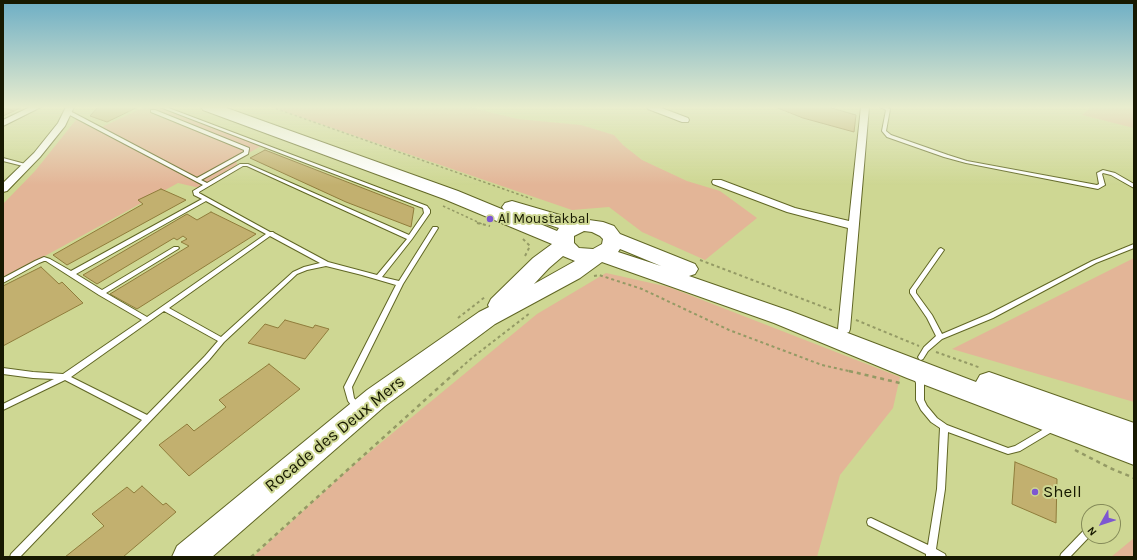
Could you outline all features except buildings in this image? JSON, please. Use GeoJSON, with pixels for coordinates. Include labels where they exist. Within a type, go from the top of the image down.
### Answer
{"type":"FeatureCollection","features":[{"type":"Feature","properties":{"kind":"highway"},"geometry":{"type":"LineString","coordinates":[[281,133],[567,238]]}},
{"type":"Feature","properties":{"kind":"highway"},"geometry":{"type":"LineString","coordinates":[[306,133],[499,203],[567,238],[578,255],[632,246],[733,288],[844,329],[919,371],[1134,435]]}},
{"type":"Feature","properties":{"kind":"highway"},"geometry":{"type":"LineString","coordinates":[[567,238],[582,225],[596,226],[607,231],[603,250]]}},
{"type":"Feature","properties":{"kind":"highway","name":"Rocade des Deux Mers"},"geometry":{"type":"LineString","coordinates":[[487,318],[524,278],[567,238]]}},
{"type":"Feature","properties":{"kind":"highway"},"geometry":{"type":"LineString","coordinates":[[603,250],[1134,452]]}},
{"type":"Feature","properties":{"kind":"highway","name":"Rocade des Deux Mers"},"geometry":{"type":"LineString","coordinates":[[188,557],[376,398],[487,318],[572,273],[603,250]]}},
{"type":"Feature","properties":{"kind":"street"},"geometry":{"type":"LineString","coordinates":[[3,189],[27,166],[54,133]]}},
{"type":"Feature","properties":{"kind":"street"},"geometry":{"type":"LineString","coordinates":[[844,329],[862,133]]}},
{"type":"Feature","properties":{"kind":"street"},"geometry":{"type":"LineString","coordinates":[[717,182],[791,210],[853,226]]}},
{"type":"Feature","properties":{"kind":"lane"},"geometry":{"type":"LineString","coordinates":[[113,133],[207,185]]}},
{"type":"Feature","properties":{"kind":"lane"},"geometry":{"type":"LineString","coordinates":[[197,180],[246,153],[247,149],[208,133]]}},
{"type":"Feature","properties":{"kind":"lane"},"geometry":{"type":"LineString","coordinates":[[231,133],[425,207],[427,214],[379,277]]}},
{"type":"Feature","properties":{"kind":"lane"},"geometry":{"type":"LineString","coordinates":[[887,133],[890,136],[966,162],[1098,187],[1102,185],[1099,173],[1103,171],[1113,174],[1134,186]]}},
{"type":"Feature","properties":{"kind":"lane"},"geometry":{"type":"LineString","coordinates":[[3,159],[27,166]]}},
{"type":"Feature","properties":{"kind":"lane"},"geometry":{"type":"LineString","coordinates":[[400,284],[379,277],[326,264],[206,199],[196,192],[242,165],[248,165],[410,238]]}},
{"type":"Feature","properties":{"kind":"lane"},"geometry":{"type":"LineString","coordinates":[[71,274],[206,199]]}},
{"type":"Feature","properties":{"kind":"lane"},"geometry":{"type":"LineString","coordinates":[[361,411],[351,399],[348,387],[400,284],[434,228]]}},
{"type":"Feature","properties":{"kind":"lane"},"geometry":{"type":"LineString","coordinates":[[3,407],[65,377],[271,233]]}},
{"type":"Feature","properties":{"kind":"lane"},"geometry":{"type":"LineString","coordinates":[[1060,425],[1017,449],[1008,451],[944,427],[924,408],[920,400],[919,371],[926,349],[940,337],[991,316],[1094,262],[1134,246]]}},
{"type":"Feature","properties":{"kind":"lane"},"geometry":{"type":"LineString","coordinates":[[101,293],[176,248]]}},
{"type":"Feature","properties":{"kind":"lane"},"geometry":{"type":"LineString","coordinates":[[940,337],[930,317],[913,293],[913,290],[941,250]]}},
{"type":"Feature","properties":{"kind":"lane"},"geometry":{"type":"LineString","coordinates":[[3,281],[44,260],[71,274],[147,320]]}},
{"type":"Feature","properties":{"kind":"lane"},"geometry":{"type":"LineString","coordinates":[[14,557],[207,358],[222,340],[295,273],[306,268],[326,264]]}},
{"type":"Feature","properties":{"kind":"lane"},"geometry":{"type":"LineString","coordinates":[[164,308],[222,340]]}},
{"type":"Feature","properties":{"kind":"lane"},"geometry":{"type":"LineString","coordinates":[[3,370],[33,375],[65,377],[147,419]]}},
{"type":"Feature","properties":{"kind":"lane"},"geometry":{"type":"LineString","coordinates":[[930,555],[940,489],[944,427]]}},
{"type":"Feature","properties":{"kind":"lane"},"geometry":{"type":"LineString","coordinates":[[870,522],[930,555],[942,557]]}},
{"type":"Feature","properties":{"kind":"lane"},"geometry":{"type":"LineString","coordinates":[[1064,557],[1081,539]]}},
{"type":"Feature","properties":{"kind":"path"},"geometry":{"type":"LineString","coordinates":[[589,278],[599,275],[642,289],[729,330],[822,365],[897,383],[919,371]]}},
{"type":"Feature","properties":{"kind":"path"},"geometry":{"type":"LineString","coordinates":[[252,557],[473,357],[536,309]]}},
{"type":"Feature","properties":{"kind":"shaded area"},"geometry":{"type":"Polygon","coordinates":[[[65,133],[231,133],[263,145],[236,160],[238,169],[204,189],[178,183],[3,279],[3,204],[35,171],[65,133]]]}},
{"type":"Feature","properties":{"kind":"shaded area"},"geometry":{"type":"Polygon","coordinates":[[[347,133],[608,133],[614,135],[623,145],[642,160],[687,181],[720,191],[757,218],[705,260],[642,232],[609,207],[572,210],[347,133]]]}},
{"type":"Feature","properties":{"kind":"shaded area"},"geometry":{"type":"Polygon","coordinates":[[[1134,258],[1134,402],[952,349],[1134,258]]]}},
{"type":"Feature","properties":{"kind":"shaded area"},"geometry":{"type":"Polygon","coordinates":[[[606,273],[669,287],[900,377],[893,408],[840,475],[817,557],[253,557],[349,469],[537,314],[606,273]]]}},
{"type":"Feature","properties":{"kind":"shaded area"},"geometry":{"type":"Polygon","coordinates":[[[1134,538],[1134,557],[1111,557],[1134,538]]]}},
{"type":"Feature","properties":{"kind":"place","name":"Al Moustakbal"},"geometry":{"type":"Point","coordinates":[490,219]}},
{"type":"Feature","properties":{"kind":"place","name":"Shell"},"geometry":{"type":"Point","coordinates":[1035,492]}}]}
